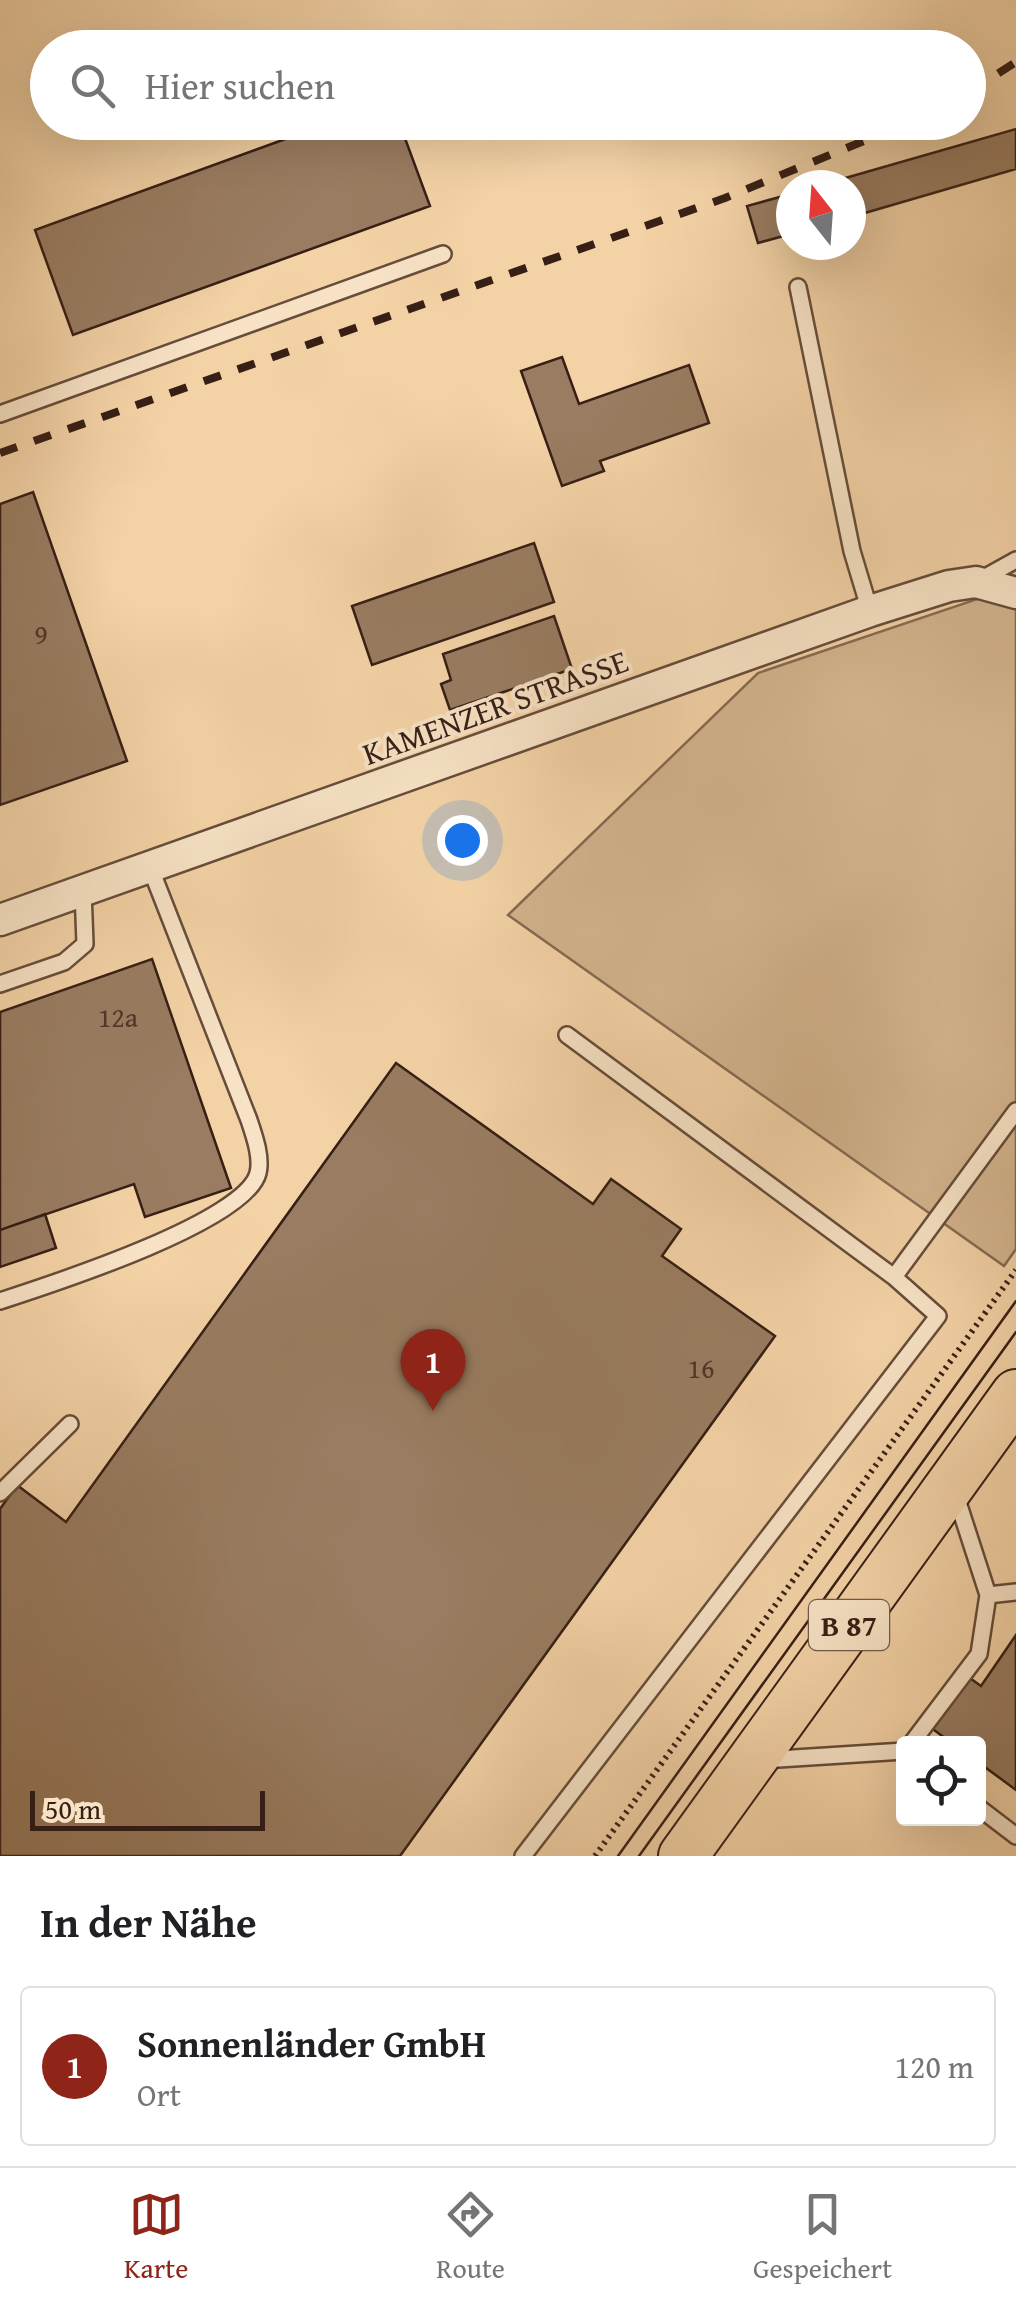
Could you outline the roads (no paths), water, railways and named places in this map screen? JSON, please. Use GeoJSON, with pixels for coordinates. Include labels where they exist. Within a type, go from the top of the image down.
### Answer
{"type":"FeatureCollection","features":[{"type":"Feature","properties":{"kind":"main road","name":"B 87"},"geometry":{"type":"LineString","coordinates":[[683,1856],[1016,1394]]}},
{"type":"Feature","properties":{"kind":"street","name":"KAMENZER STRASSE"},"geometry":{"type":"LineString","coordinates":[[0,920],[870,610],[949,586],[976,582],[1016,593]]}},
{"type":"Feature","properties":{"kind":"lane"},"geometry":{"type":"LineString","coordinates":[[0,414],[443,254]]}},
{"type":"Feature","properties":{"kind":"lane"},"geometry":{"type":"LineString","coordinates":[[798,287],[852,551],[870,610]]}},
{"type":"Feature","properties":{"kind":"lane"},"geometry":{"type":"LineString","coordinates":[[976,582],[1016,560]]}},
{"type":"Feature","properties":{"kind":"lane"},"geometry":{"type":"LineString","coordinates":[[0,1301],[98,1270],[213,1215],[248,1192],[259,1172],[249,1120],[150,867]]}},
{"type":"Feature","properties":{"kind":"lane"},"geometry":{"type":"LineString","coordinates":[[0,984],[64,962],[85,944],[83,890]]}},
{"type":"Feature","properties":{"kind":"lane"},"geometry":{"type":"LineString","coordinates":[[523,1856],[938,1316],[894,1278],[567,1035]]}},
{"type":"Feature","properties":{"kind":"lane"},"geometry":{"type":"LineString","coordinates":[[894,1278],[1016,1112]]}},
{"type":"Feature","properties":{"kind":"lane"},"geometry":{"type":"LineString","coordinates":[[0,1493],[70,1424]]}},
{"type":"Feature","properties":{"kind":"lane"},"geometry":{"type":"LineString","coordinates":[[917,1736],[979,1654],[988,1595],[952,1484]]}},
{"type":"Feature","properties":{"kind":"lane"},"geometry":{"type":"LineString","coordinates":[[988,1595],[1016,1592]]}},
{"type":"Feature","properties":{"kind":"lane"},"geometry":{"type":"LineString","coordinates":[[979,1654],[995,1665]]}},
{"type":"Feature","properties":{"kind":"lane"},"geometry":{"type":"LineString","coordinates":[[749,1761],[896,1752]]}},
{"type":"Feature","properties":{"kind":"lane"},"geometry":{"type":"LineString","coordinates":[[986,1813],[1016,1836]]}},
{"type":"Feature","properties":{"kind":"tram line"},"geometry":{"type":"LineString","coordinates":[[618,1856],[1016,1301]]}},
{"type":"Feature","properties":{"kind":"tram line"},"geometry":{"type":"LineString","coordinates":[[639,1856],[1016,1332]]}},
{"type":"Feature","properties":{"kind":"railway"},"geometry":{"type":"LineString","coordinates":[[986,81],[1016,62]]}},
{"type":"Feature","properties":{"kind":"railway"},"geometry":{"type":"LineString","coordinates":[[0,453],[725,198],[866,140]]}},
{"type":"Feature","properties":{"kind":"place","name":"Sonnenländer GmbH"},"geometry":{"type":"Point","coordinates":[433,1411]}}]}
